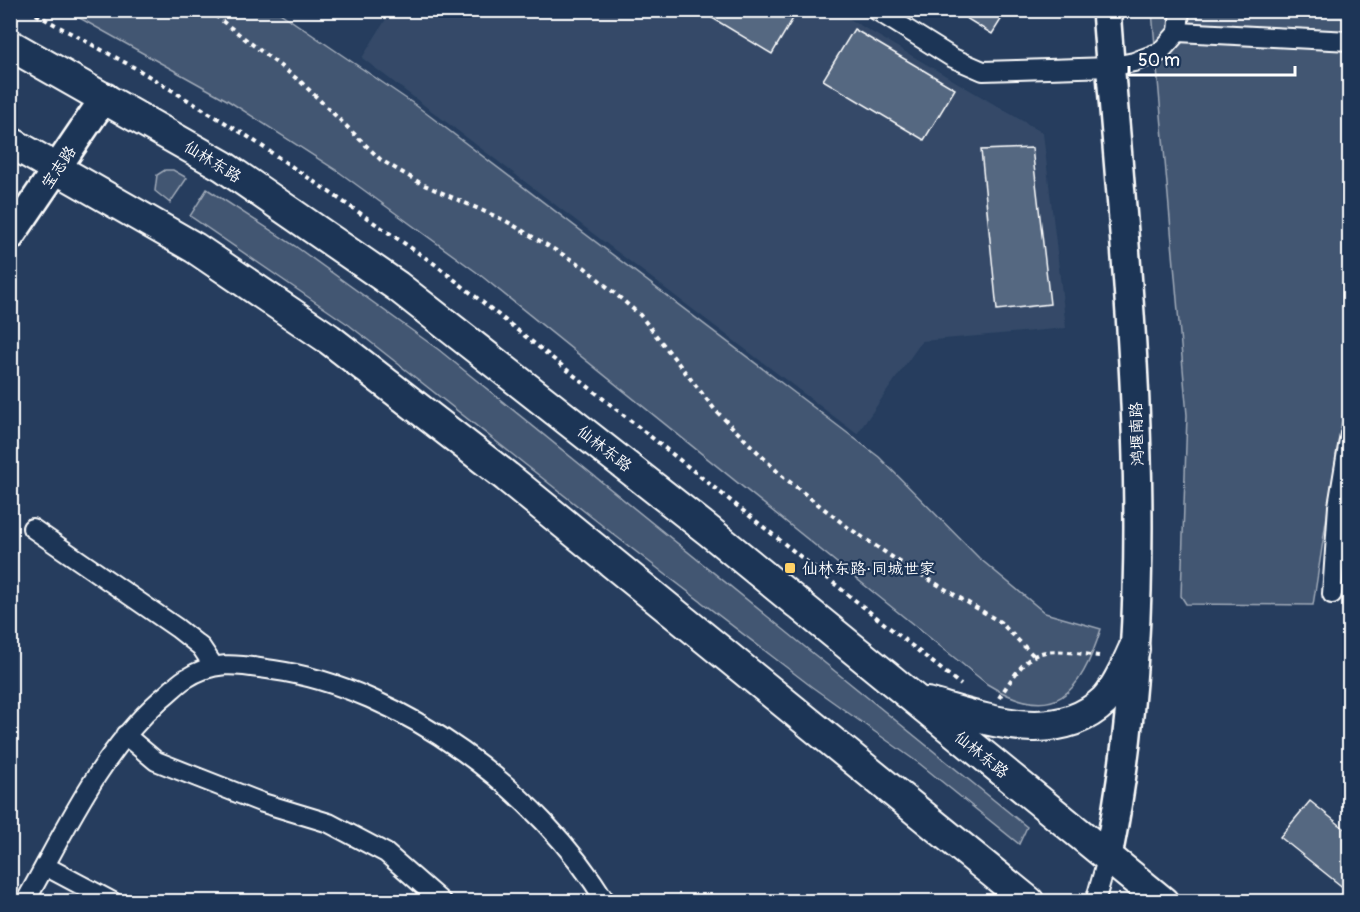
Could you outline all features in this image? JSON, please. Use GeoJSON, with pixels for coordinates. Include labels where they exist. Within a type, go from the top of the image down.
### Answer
{"type":"FeatureCollection","features":[{"type":"Feature","properties":{"kind":"main road","name":"仙林东路"},"geometry":{"type":"LineString","coordinates":[[10,45],[223,166],[397,286],[709,531],[1163,902]]}},
{"type":"Feature","properties":{"kind":"main road"},"geometry":{"type":"LineString","coordinates":[[10,142],[58,167],[195,248],[329,339],[507,477],[1029,902]]}},
{"type":"Feature","properties":{"kind":"main road"},"geometry":{"type":"LineString","coordinates":[[917,700],[1010,725],[1043,726],[1063,723],[1081,717],[1104,701],[1134,650]]}},
{"type":"Feature","properties":{"kind":"street"},"geometry":{"type":"LineString","coordinates":[[876,10],[953,58],[984,71],[1110,67],[1160,52],[1178,32],[1180,10]]}},
{"type":"Feature","properties":{"kind":"street","name":"鸿堰南路"},"geometry":{"type":"LineString","coordinates":[[1106,10],[1134,386],[1139,522],[1134,650],[1124,768],[1108,856]]}},
{"type":"Feature","properties":{"kind":"street"},"geometry":{"type":"LineString","coordinates":[[1178,32],[1350,40]]}},
{"type":"Feature","properties":{"kind":"street","name":"宝志路"},"geometry":{"type":"LineString","coordinates":[[10,237],[105,97]]}},
{"type":"Feature","properties":{"kind":"street"},"geometry":{"type":"LineString","coordinates":[[1332,594],[1338,506],[1350,434]]}},
{"type":"Feature","properties":{"kind":"street"},"geometry":{"type":"LineString","coordinates":[[32,528],[177,628],[201,647],[213,665]]}},
{"type":"Feature","properties":{"kind":"street"},"geometry":{"type":"LineString","coordinates":[[25,902],[92,782],[125,735],[141,717],[185,679],[213,665],[236,664],[290,672],[365,696],[457,745],[528,804],[586,868],[606,902]]}},
{"type":"Feature","properties":{"kind":"street"},"geometry":{"type":"LineString","coordinates":[[125,735],[156,761],[263,803],[328,823],[386,852],[442,902]]}},
{"type":"Feature","properties":{"kind":"street"},"geometry":{"type":"LineString","coordinates":[[1095,902],[1108,856]]}},
{"type":"Feature","properties":{"kind":"street"},"geometry":{"type":"LineString","coordinates":[[45,866],[113,902]]}},
{"type":"Feature","properties":{"kind":"path"},"geometry":{"type":"LineString","coordinates":[[28,10],[137,69],[248,136],[436,265],[969,690]]}},
{"type":"Feature","properties":{"kind":"path"},"geometry":{"type":"LineString","coordinates":[[208,10],[301,82],[381,160],[422,184],[506,221],[584,267],[640,315],[716,411],[782,476],[846,526],[895,559],[1000,622],[1033,655]]}},
{"type":"Feature","properties":{"kind":"path"},"geometry":{"type":"LineString","coordinates":[[997,700],[1022,663],[1033,655],[1048,651],[1099,656]]}},
{"type":"Feature","properties":{"kind":"shaded area"},"geometry":{"type":"Polygon","coordinates":[[[67,11],[277,11],[414,104],[879,457],[979,558],[1045,613],[1101,629],[1084,671],[1074,686],[1062,697],[1047,702],[1031,702],[1011,696],[987,684],[479,274],[339,172],[227,100],[67,11]]]}},
{"type":"Feature","properties":{"kind":"shaded area"},"geometry":{"type":"Polygon","coordinates":[[[391,11],[836,11],[1043,133],[1066,328],[922,341],[857,434],[362,58],[391,11]]]}},
{"type":"Feature","properties":{"kind":"shaded area"},"geometry":{"type":"Polygon","coordinates":[[[1152,11],[1349,11],[1349,375],[1313,605],[1186,604],[1181,596],[1187,415],[1152,11]]]}},
{"type":"Feature","properties":{"kind":"shaded area"},"geometry":{"type":"Polygon","coordinates":[[[165,170],[173,170],[187,178],[170,203],[155,191],[157,175],[165,170]]]}},
{"type":"Feature","properties":{"kind":"shaded area"},"geometry":{"type":"Polygon","coordinates":[[[207,189],[295,246],[439,350],[1027,827],[1019,844],[920,764],[812,687],[613,534],[349,325],[190,216],[207,189]]]}},
{"type":"Feature","properties":{"kind":"building"},"geometry":{"type":"Polygon","coordinates":[[[699,10],[798,10],[772,54],[699,10]]]}},
{"type":"Feature","properties":{"kind":"building"},"geometry":{"type":"Polygon","coordinates":[[[953,10],[1007,10],[992,34],[953,10]]]}},
{"type":"Feature","properties":{"kind":"building"},"geometry":{"type":"Polygon","coordinates":[[[854,29],[955,89],[924,140],[823,80],[854,29]]]}},
{"type":"Feature","properties":{"kind":"building"},"geometry":{"type":"Polygon","coordinates":[[[1032,148],[1050,304],[997,310],[981,150],[1032,148]]]}},
{"type":"Feature","properties":{"kind":"building"},"geometry":{"type":"Polygon","coordinates":[[[1310,801],[1350,833],[1350,893],[1280,837],[1310,801]]]}},
{"type":"Feature","properties":{"kind":"place","name":"仙林东路·同城世家"},"geometry":{"type":"Point","coordinates":[790,568]}}]}
